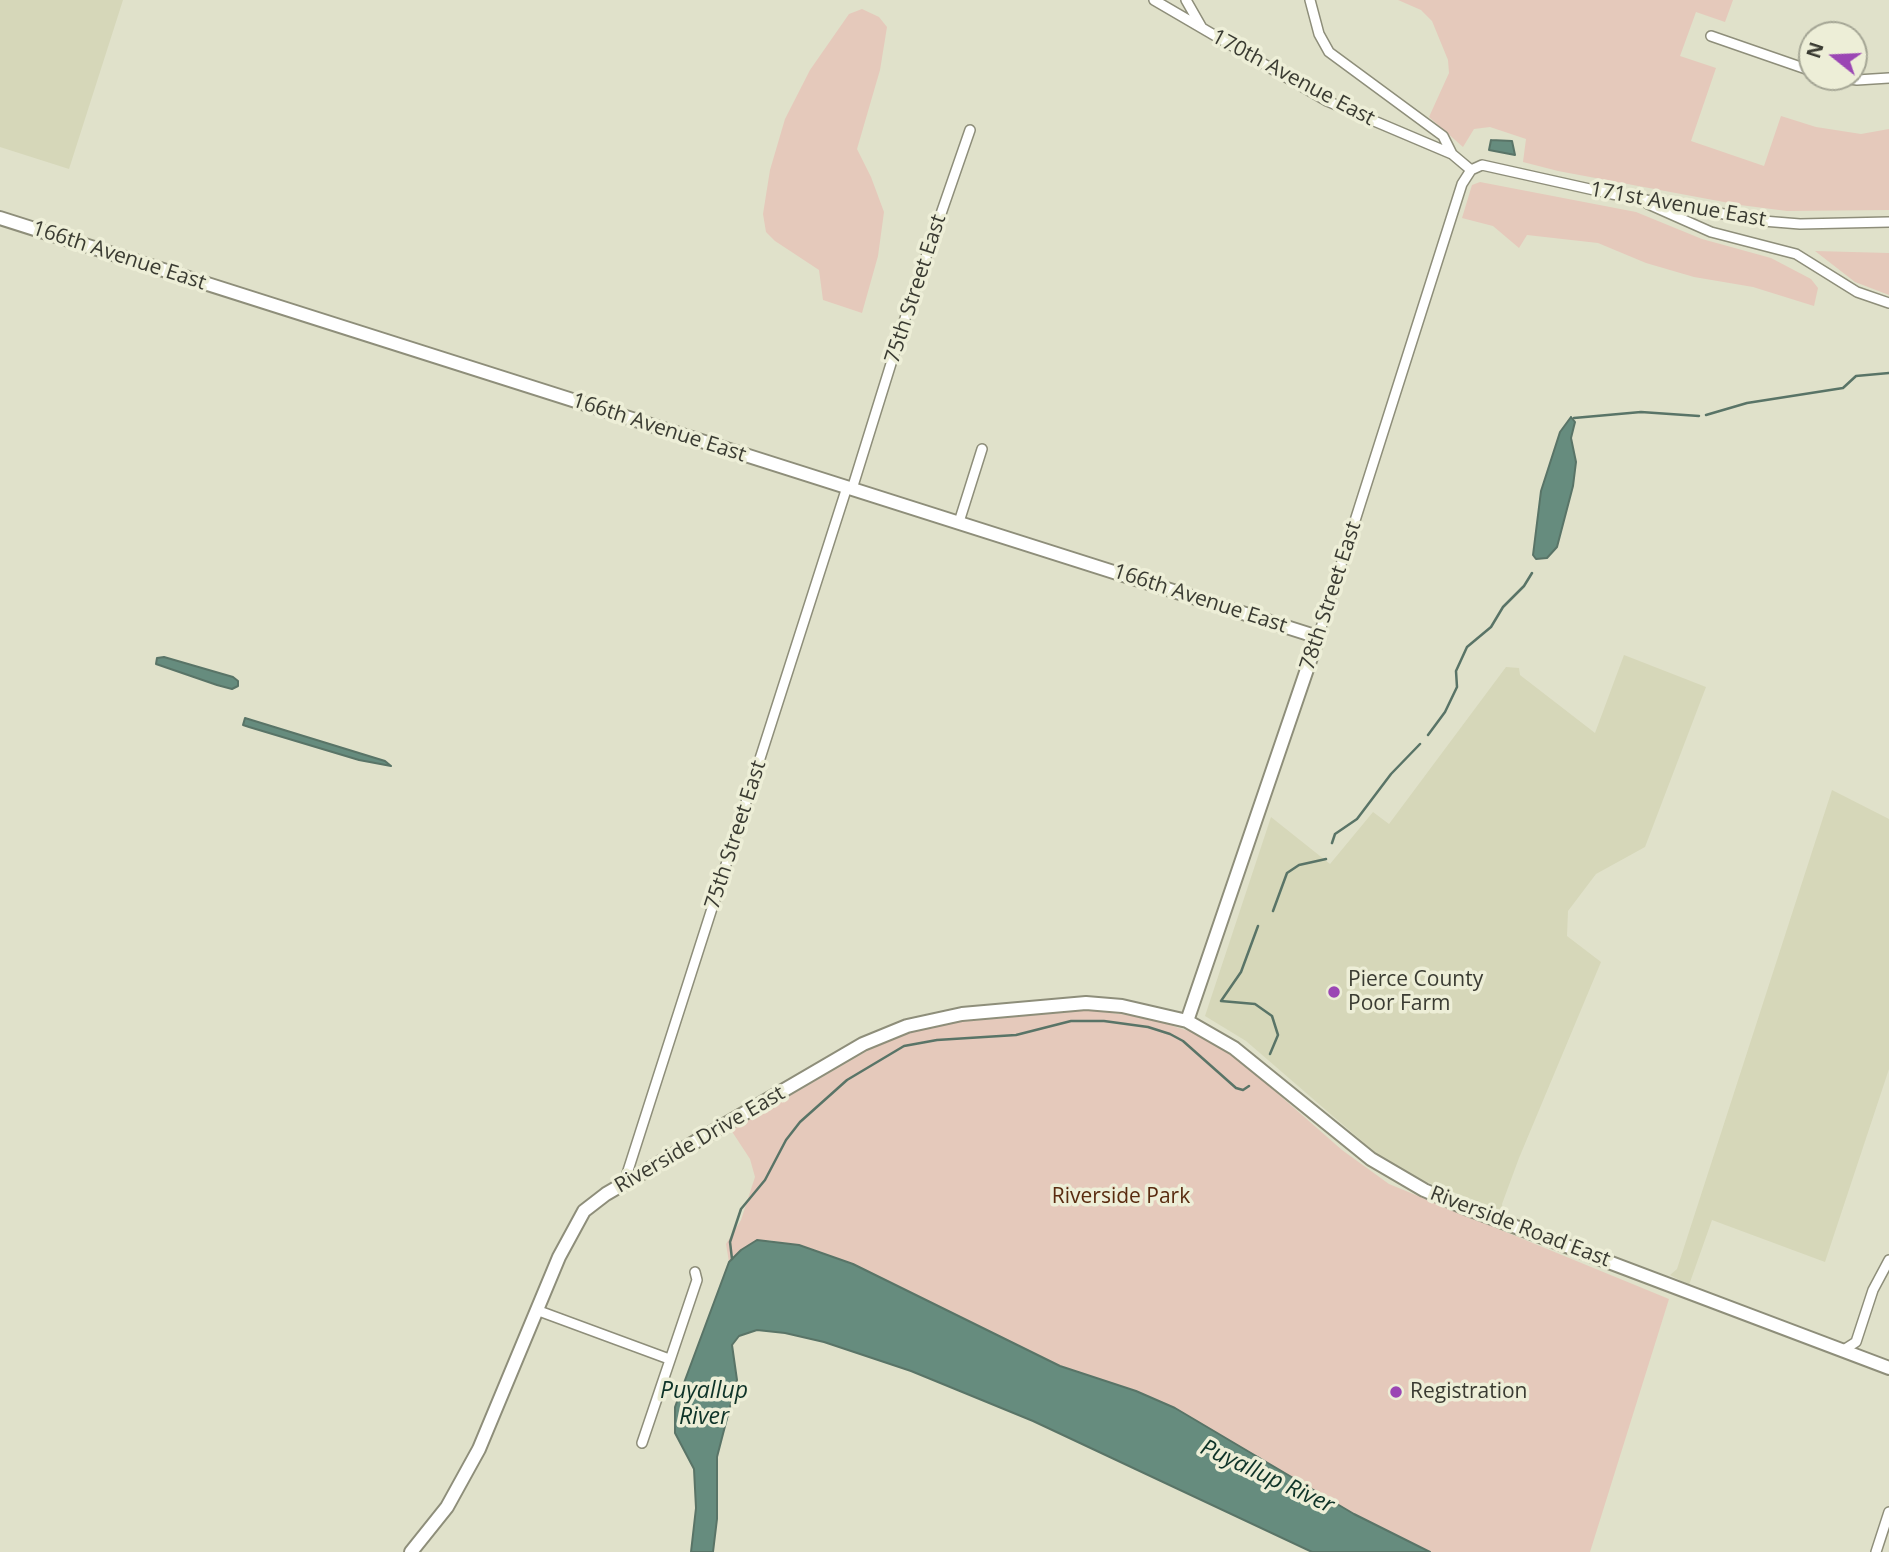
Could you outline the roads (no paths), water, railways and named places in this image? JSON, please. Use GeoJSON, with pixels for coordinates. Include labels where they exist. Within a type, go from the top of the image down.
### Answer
{"type":"FeatureCollection","features":[{"type":"Feature","properties":{"kind":"street","name":"170th Avenue East"},"geometry":{"type":"LineString","coordinates":[[1154,0],[1347,111],[1452,154],[1471,170]]}},
{"type":"Feature","properties":{"kind":"street"},"geometry":{"type":"LineString","coordinates":[[1186,0],[1203,29]]}},
{"type":"Feature","properties":{"kind":"street"},"geometry":{"type":"LineString","coordinates":[[1310,0],[1319,34],[1329,52],[1443,136],[1452,154]]}},
{"type":"Feature","properties":{"kind":"street"},"geometry":{"type":"LineString","coordinates":[[1711,36],[1798,66]]}},
{"type":"Feature","properties":{"kind":"street"},"geometry":{"type":"LineString","coordinates":[[1868,80],[1889,78]]}},
{"type":"Feature","properties":{"kind":"street","name":"75th Street East"},"geometry":{"type":"LineString","coordinates":[[624,1184],[849,488],[970,130]]}},
{"type":"Feature","properties":{"kind":"street","name":"171st Avenue East"},"geometry":{"type":"LineString","coordinates":[[1471,170],[1482,164],[1640,200],[1763,221],[1823,224],[1889,222]]}},
{"type":"Feature","properties":{"kind":"street","name":"78th Street East"},"geometry":{"type":"LineString","coordinates":[[1187,1021],[1318,637],[1462,184],[1471,170]]}},
{"type":"Feature","properties":{"kind":"street"},"geometry":{"type":"LineString","coordinates":[[1640,200],[1711,232],[1796,254],[1857,292],[1889,303]]}},
{"type":"Feature","properties":{"kind":"street","name":"166th Avenue East"},"geometry":{"type":"LineString","coordinates":[[0,218],[1318,637]]}},
{"type":"Feature","properties":{"kind":"street"},"geometry":{"type":"LineString","coordinates":[[959,522],[982,449]]}},
{"type":"Feature","properties":{"kind":"street","name":"Riverside Drive East"},"geometry":{"type":"LineString","coordinates":[[411,1552],[446,1507],[479,1450],[559,1257],[579,1218],[606,1194],[863,1044],[907,1026],[962,1014],[1086,1003],[1122,1006],[1187,1021]]}},
{"type":"Feature","properties":{"kind":"street","name":"Riverside Road East"},"geometry":{"type":"LineString","coordinates":[[1187,1021],[1234,1048],[1305,1101],[1371,1159],[1413,1184],[1463,1207],[1889,1368]]}},
{"type":"Feature","properties":{"kind":"street"},"geometry":{"type":"LineString","coordinates":[[1842,1351],[1856,1342],[1873,1290],[1889,1260]]}},
{"type":"Feature","properties":{"kind":"street"},"geometry":{"type":"LineString","coordinates":[[642,1443],[697,1280],[695,1272]]}},
{"type":"Feature","properties":{"kind":"street"},"geometry":{"type":"LineString","coordinates":[[538,1311],[669,1359]]}},
{"type":"Feature","properties":{"kind":"street"},"geometry":{"type":"LineString","coordinates":[[1876,1552],[1884,1541],[1889,1512]]}},
{"type":"Feature","properties":{"kind":"water"},"geometry":{"type":"Polygon","coordinates":[[[1491,140],[1512,141],[1515,155],[1489,150],[1491,140]]]}},
{"type":"Feature","properties":{"kind":"water"},"geometry":{"type":"Polygon","coordinates":[[[1571,417],[1575,422],[1571,438],[1576,462],[1573,486],[1557,547],[1547,558],[1536,559],[1533,555],[1541,491],[1560,432],[1571,417]]]}},
{"type":"Feature","properties":{"kind":"water"},"geometry":{"type":"Polygon","coordinates":[[[164,657],[233,677],[238,681],[238,686],[232,689],[217,685],[156,664],[157,658],[164,657]]]}},
{"type":"Feature","properties":{"kind":"water"},"geometry":{"type":"Polygon","coordinates":[[[245,718],[385,761],[391,766],[359,760],[249,727],[243,725],[245,718]]]}},
{"type":"Feature","properties":{"kind":"water","name":"Puyallup River"},"geometry":{"type":"Polygon","coordinates":[[[757,1240],[799,1245],[853,1264],[1060,1366],[1136,1391],[1175,1408],[1354,1514],[1430,1552],[1312,1552],[1033,1421],[911,1371],[824,1342],[757,1330],[739,1336],[732,1345],[737,1380],[717,1457],[717,1519],[713,1552],[691,1552],[696,1508],[694,1469],[675,1433],[675,1407],[729,1262],[757,1240]]]}},
{"type":"Feature","properties":{"kind":"waterway"},"geometry":{"type":"LineString","coordinates":[[1706,415],[1747,403],[1843,388],[1856,376],[1889,373]]}},
{"type":"Feature","properties":{"kind":"waterway"},"geometry":{"type":"LineString","coordinates":[[1574,418],[1641,412],[1699,416]]}},
{"type":"Feature","properties":{"kind":"waterway"},"geometry":{"type":"LineString","coordinates":[[1428,735],[1445,712],[1457,687],[1456,671],[1467,647],[1491,627],[1503,607],[1524,586],[1532,573]]}},
{"type":"Feature","properties":{"kind":"waterway"},"geometry":{"type":"LineString","coordinates":[[1332,843],[1335,834],[1357,819],[1391,774],[1420,744]]}},
{"type":"Feature","properties":{"kind":"waterway"},"geometry":{"type":"LineString","coordinates":[[1273,911],[1287,873],[1299,865],[1326,859]]}},
{"type":"Feature","properties":{"kind":"waterway"},"geometry":{"type":"LineString","coordinates":[[1258,926],[1241,972],[1221,1001],[1255,1004],[1272,1016],[1278,1035],[1270,1054]]}},
{"type":"Feature","properties":{"kind":"waterway"},"geometry":{"type":"LineString","coordinates":[[732,1259],[730,1242],[741,1209],[765,1180],[786,1140],[800,1122],[847,1080],[904,1046],[937,1040],[1016,1035],[1071,1021],[1104,1021],[1148,1027],[1170,1034],[1183,1041],[1236,1088],[1243,1090],[1249,1086]]}},
{"type":"Feature","properties":{"kind":"place","name":"Pierce County Poor Farm"},"geometry":{"type":"Point","coordinates":[1334,992]}},
{"type":"Feature","properties":{"kind":"place","name":"Registration"},"geometry":{"type":"Point","coordinates":[1396,1392]}},
{"type":"Feature","properties":{"kind":"park label","name":"Riverside Park"},"geometry":{"type":"Point","coordinates":[1121,1197]}}]}
